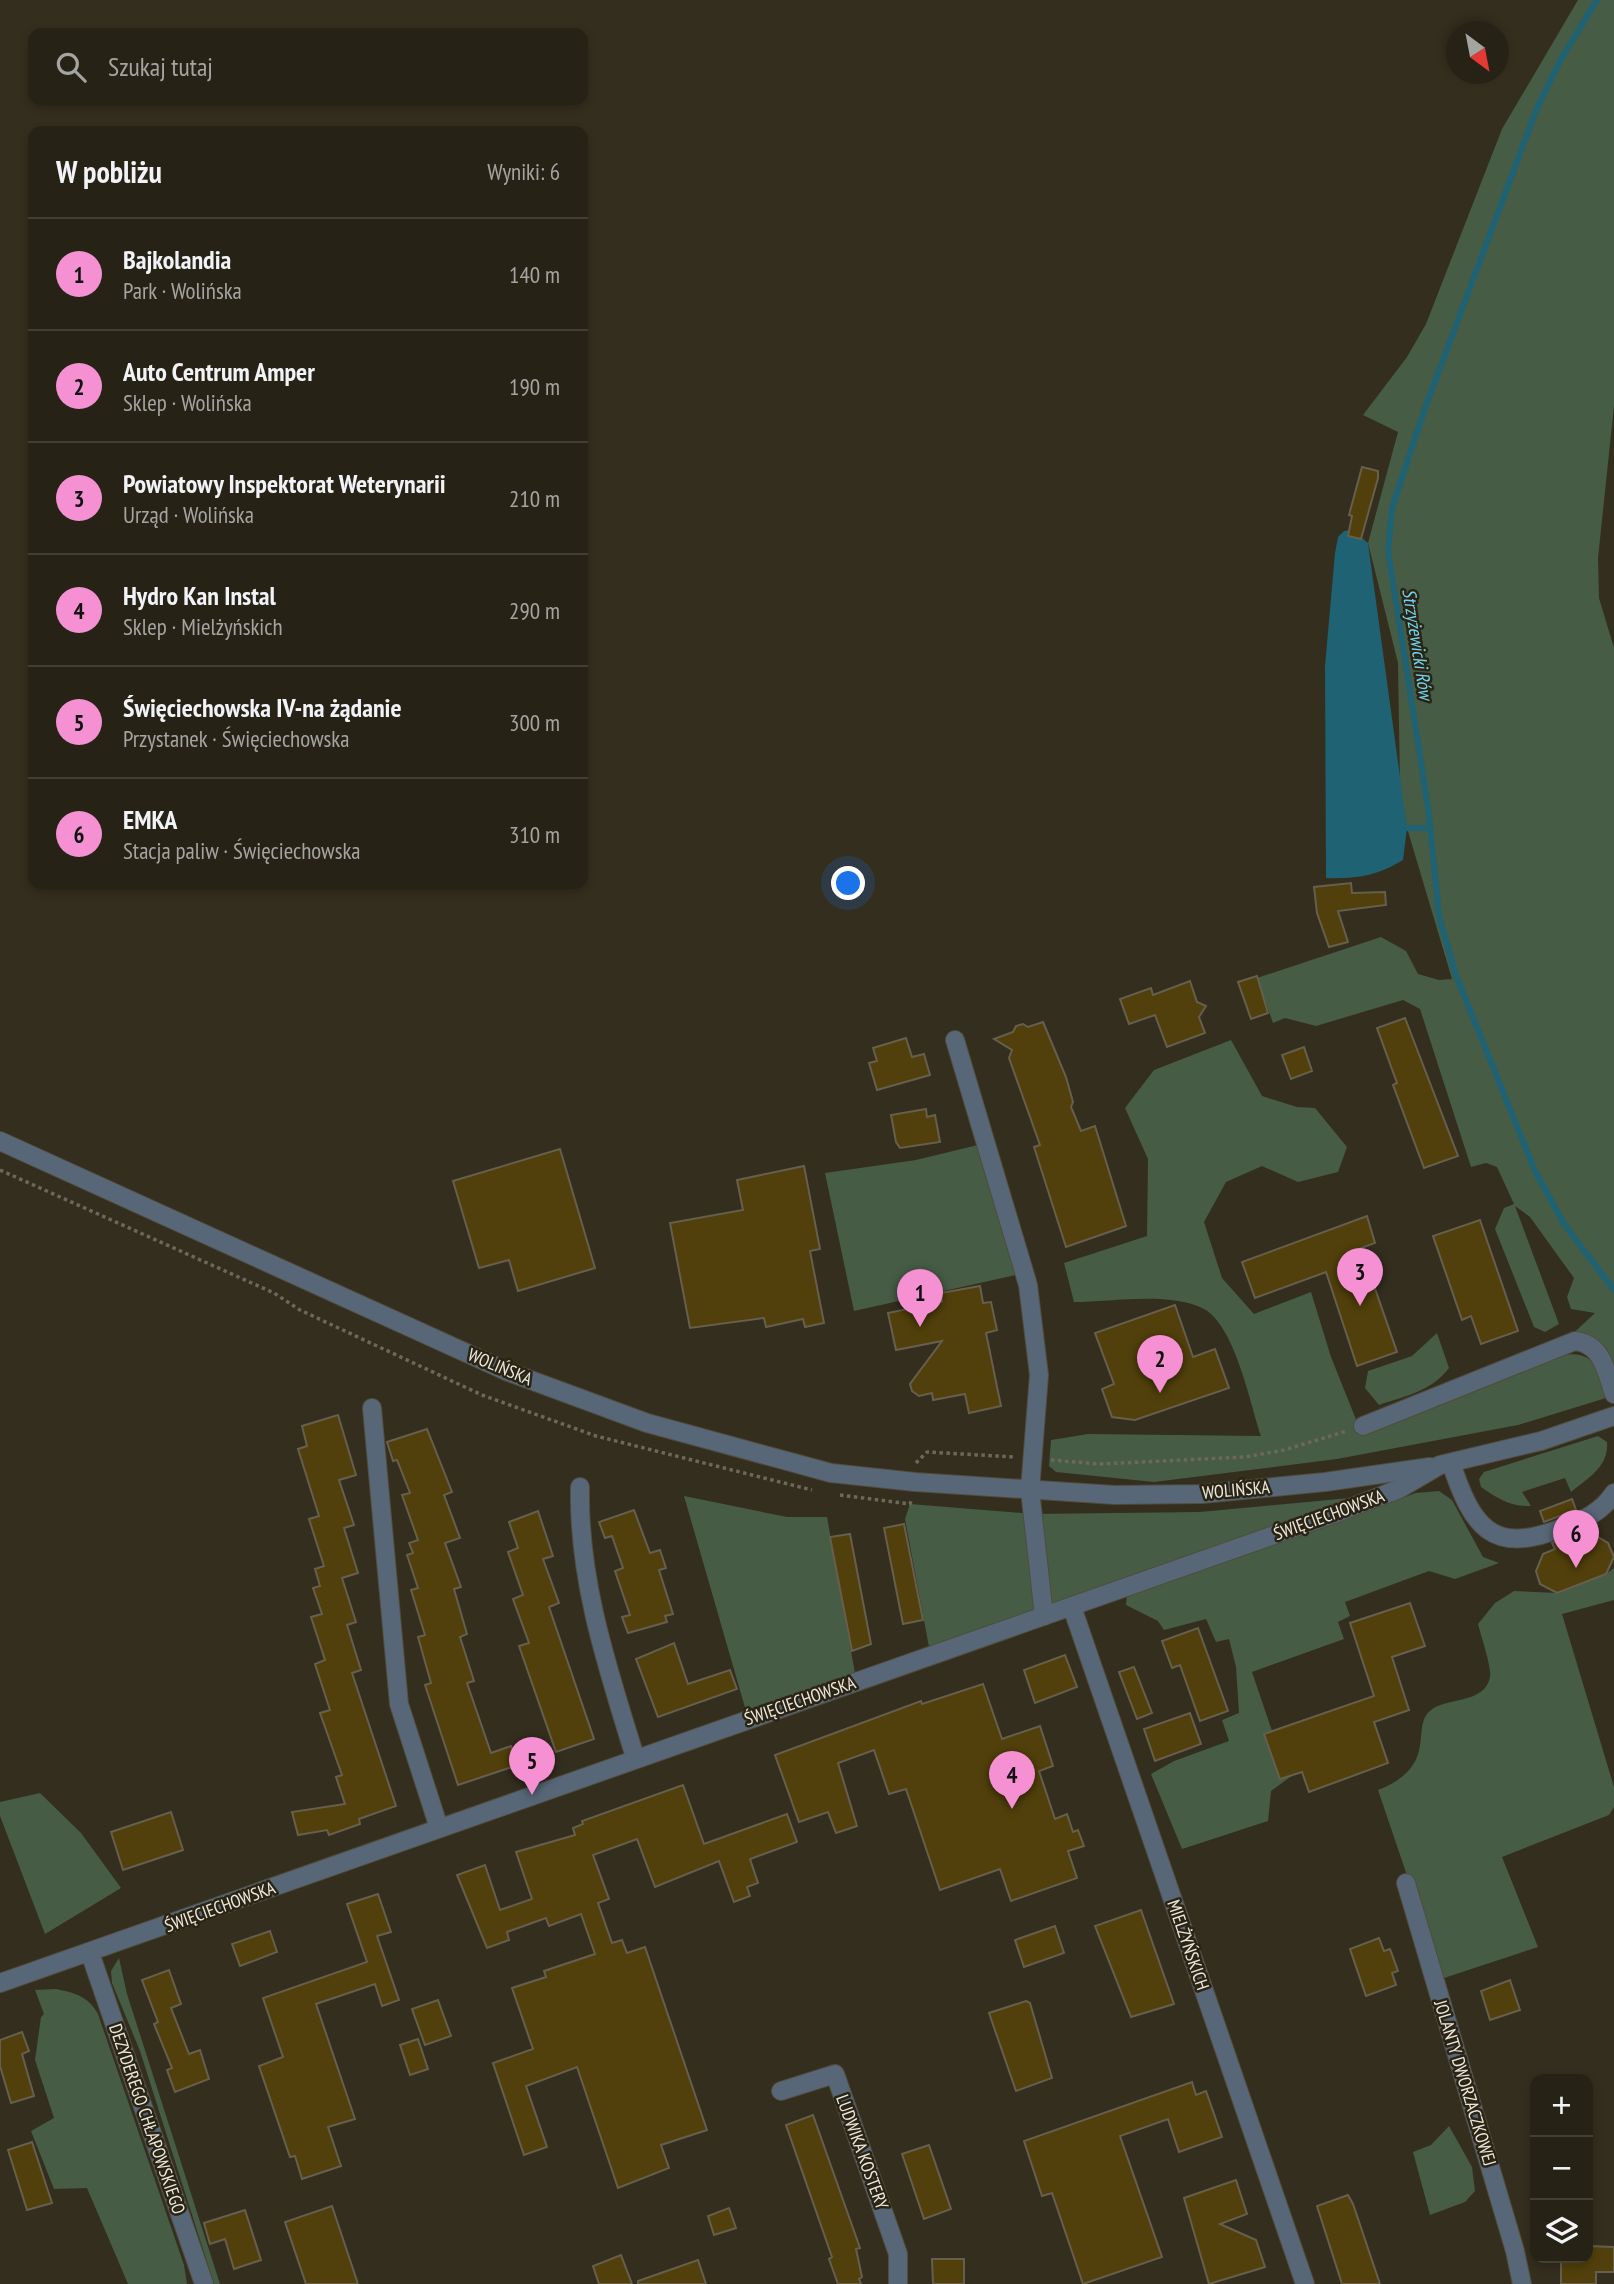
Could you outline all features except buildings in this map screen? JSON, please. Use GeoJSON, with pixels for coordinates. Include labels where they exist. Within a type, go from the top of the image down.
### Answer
{"type":"FeatureCollection","features":[{"type":"Feature","properties":{"kind":"street"},"geometry":{"type":"LineString","coordinates":[[955,1040],[1028,1284],[1039,1376],[1030,1490],[1044,1616]]}},
{"type":"Feature","properties":{"kind":"street","name":"WOLIŃSKA"},"geometry":{"type":"LineString","coordinates":[[0,1141],[506,1371],[646,1423],[831,1473],[1115,1495],[1202,1494],[1325,1482],[1446,1464]]}},
{"type":"Feature","properties":{"kind":"street"},"geometry":{"type":"LineString","coordinates":[[1363,1426],[1575,1341],[1597,1350],[1614,1394]]}},
{"type":"Feature","properties":{"kind":"street"},"geometry":{"type":"LineString","coordinates":[[372,1408],[399,1704],[439,1828]]}},
{"type":"Feature","properties":{"kind":"street","name":"ŚWIĘCIECHOWSKA"},"geometry":{"type":"LineString","coordinates":[[0,1983],[635,1757],[1072,1607],[1399,1489],[1446,1464],[1541,1441],[1614,1416]]}},
{"type":"Feature","properties":{"kind":"street"},"geometry":{"type":"LineString","coordinates":[[1446,1464],[1465,1504],[1478,1522],[1494,1534],[1513,1540],[1535,1539],[1591,1517],[1608,1503],[1614,1493]]}},
{"type":"Feature","properties":{"kind":"street"},"geometry":{"type":"LineString","coordinates":[[580,1487],[580,1514],[598,1636],[635,1757]]}},
{"type":"Feature","properties":{"kind":"street","name":"MIELŻYŃSKICH"},"geometry":{"type":"LineString","coordinates":[[1072,1607],[1305,2284]]}},
{"type":"Feature","properties":{"kind":"street","name":"JOLANTY DWORZACZKOWEJ"},"geometry":{"type":"LineString","coordinates":[[1406,1883],[1515,2251],[1522,2284]]}},
{"type":"Feature","properties":{"kind":"street","name":"DEZYDEREGO CHŁAPOWSKIEGO"},"geometry":{"type":"LineString","coordinates":[[90,1953],[204,2284]]}},
{"type":"Feature","properties":{"kind":"street","name":"LUDWIKA KOSTERY"},"geometry":{"type":"LineString","coordinates":[[781,2091],[835,2074],[898,2254],[898,2284]]}},
{"type":"Feature","properties":{"kind":"path"},"geometry":{"type":"LineString","coordinates":[[0,1170],[274,1293]]}},
{"type":"Feature","properties":{"kind":"path"},"geometry":{"type":"LineString","coordinates":[[939,1451],[1100,1464],[1245,1457],[1283,1450],[1363,1426]]}},
{"type":"Feature","properties":{"kind":"green space"},"geometry":{"type":"Polygon","coordinates":[[[1578,0],[1614,0],[1614,406],[1598,558],[1599,598],[1614,648],[1614,1364],[1601,1345],[1566,1340],[1595,1313],[1571,1309],[1567,1297],[1574,1278],[1530,1217],[1515,1206],[1559,1324],[1545,1332],[1534,1327],[1495,1229],[1504,1208],[1514,1204],[1497,1167],[1486,1163],[1471,1167],[1420,1009],[1403,1000],[1316,1026],[1285,1018],[1273,1023],[1257,978],[1381,937],[1406,951],[1418,974],[1439,980],[1452,979],[1407,828],[1400,786],[1398,663],[1368,543],[1398,432],[1363,415],[1407,357],[1426,324],[1502,129],[1578,0]]]}},
{"type":"Feature","properties":{"kind":"green space"},"geometry":{"type":"Polygon","coordinates":[[[1231,1040],[1262,1096],[1297,1107],[1315,1108],[1347,1147],[1338,1172],[1298,1182],[1262,1166],[1226,1182],[1204,1222],[1222,1278],[1254,1314],[1311,1292],[1331,1357],[1359,1427],[1561,1355],[1581,1355],[1589,1359],[1599,1373],[1606,1398],[1518,1425],[1337,1459],[1154,1482],[1056,1472],[1049,1466],[1051,1440],[1088,1434],[1261,1436],[1233,1348],[1215,1318],[1204,1309],[1175,1300],[1074,1302],[1064,1263],[1147,1236],[1148,1159],[1125,1108],[1154,1070],[1231,1040]]]}},
{"type":"Feature","properties":{"kind":"green space"},"geometry":{"type":"Polygon","coordinates":[[[986,1143],[1025,1273],[854,1311],[825,1173],[916,1160],[986,1143]]]}},
{"type":"Feature","properties":{"kind":"green space"},"geometry":{"type":"Polygon","coordinates":[[[1437,1333],[1449,1368],[1426,1387],[1379,1405],[1365,1388],[1368,1371],[1412,1356],[1437,1333]]]}},
{"type":"Feature","properties":{"kind":"green space"},"geometry":{"type":"Polygon","coordinates":[[[1598,1436],[1607,1442],[1605,1458],[1590,1477],[1571,1492],[1565,1478],[1522,1492],[1531,1506],[1523,1506],[1504,1501],[1481,1487],[1479,1479],[1484,1472],[1598,1436]]]}},
{"type":"Feature","properties":{"kind":"green space"},"geometry":{"type":"Polygon","coordinates":[[[1439,1491],[1452,1500],[1483,1557],[1499,1563],[1455,1579],[1429,1571],[1345,1602],[1350,1616],[1338,1622],[1344,1639],[1252,1672],[1272,1731],[1280,1779],[1293,1775],[1271,1791],[1268,1821],[1182,1849],[1151,1774],[1174,1761],[1229,1741],[1222,1720],[1239,1713],[1236,1667],[1229,1639],[1216,1642],[1206,1619],[1164,1630],[1158,1621],[1126,1605],[1127,1594],[1416,1493],[1439,1491]]]}},
{"type":"Feature","properties":{"kind":"green space"},"geometry":{"type":"Polygon","coordinates":[[[684,1496],[787,1517],[827,1517],[855,1673],[746,1711],[684,1496]]]}},
{"type":"Feature","properties":{"kind":"green space"},"geometry":{"type":"Polygon","coordinates":[[[1360,1497],[929,1647],[905,1519],[910,1504],[1033,1514],[1200,1512],[1360,1497]]]}},
{"type":"Feature","properties":{"kind":"green space"},"geometry":{"type":"Polygon","coordinates":[[[1614,1568],[1614,1600],[1562,1614],[1614,1787],[1614,1807],[1609,1815],[1502,1857],[1538,1947],[1435,1981],[1414,1896],[1378,1790],[1410,1769],[1417,1758],[1425,1717],[1431,1710],[1473,1696],[1487,1686],[1489,1667],[1478,1624],[1495,1603],[1514,1591],[1557,1593],[1606,1574],[1614,1568]]]}},
{"type":"Feature","properties":{"kind":"green space"},"geometry":{"type":"Polygon","coordinates":[[[40,1793],[81,1833],[121,1888],[45,1934],[0,1816],[0,1802],[40,1793]]]}},
{"type":"Feature","properties":{"kind":"green space"},"geometry":{"type":"Polygon","coordinates":[[[119,1958],[127,1994],[220,2284],[214,2284],[140,2051],[112,1983],[111,1971],[119,1958]]]}},
{"type":"Feature","properties":{"kind":"green space"},"geometry":{"type":"Polygon","coordinates":[[[56,1989],[80,1996],[90,2003],[98,2014],[184,2265],[187,2284],[128,2284],[87,2188],[54,2189],[31,2131],[54,2118],[35,2060],[41,2017],[44,2014],[35,1990],[56,1989]]]}},
{"type":"Feature","properties":{"kind":"green space"},"geometry":{"type":"Polygon","coordinates":[[[1449,2126],[1472,2167],[1475,2191],[1465,2202],[1430,2215],[1413,2152],[1431,2145],[1449,2126]]]}},
{"type":"Feature","properties":{"kind":"water"},"geometry":{"type":"Polygon","coordinates":[[[1353,530],[1368,543],[1407,828],[1403,860],[1384,870],[1366,875],[1326,878],[1325,666],[1338,537],[1344,531],[1353,530]]]}},
{"type":"Feature","properties":{"kind":"waterway","name":"Strzyżewicki Rów"},"geometry":{"type":"LineString","coordinates":[[1597,0],[1560,61],[1537,108],[1424,411],[1392,508],[1388,551],[1428,807],[1439,916],[1455,973],[1535,1171],[1564,1224],[1614,1290]]}},
{"type":"Feature","properties":{"kind":"waterway"},"geometry":{"type":"LineString","coordinates":[[1407,828],[1430,828]]}},
{"type":"Feature","properties":{"kind":"place","name":"Powiatowy Inspektorat Weterynarii"},"geometry":{"type":"Point","coordinates":[1360,1306]}},
{"type":"Feature","properties":{"kind":"place","name":"Bajkolandia"},"geometry":{"type":"Point","coordinates":[920,1327]}},
{"type":"Feature","properties":{"kind":"place","name":"Auto Centrum Amper"},"geometry":{"type":"Point","coordinates":[1160,1393]}},
{"type":"Feature","properties":{"kind":"place","name":"EMKA"},"geometry":{"type":"Point","coordinates":[1576,1568]}},
{"type":"Feature","properties":{"kind":"place","name":"Święciechowska IV-na żądanie"},"geometry":{"type":"Point","coordinates":[532,1795]}},
{"type":"Feature","properties":{"kind":"place","name":"Hydro Kan Instal"},"geometry":{"type":"Point","coordinates":[1012,1809]}}]}
